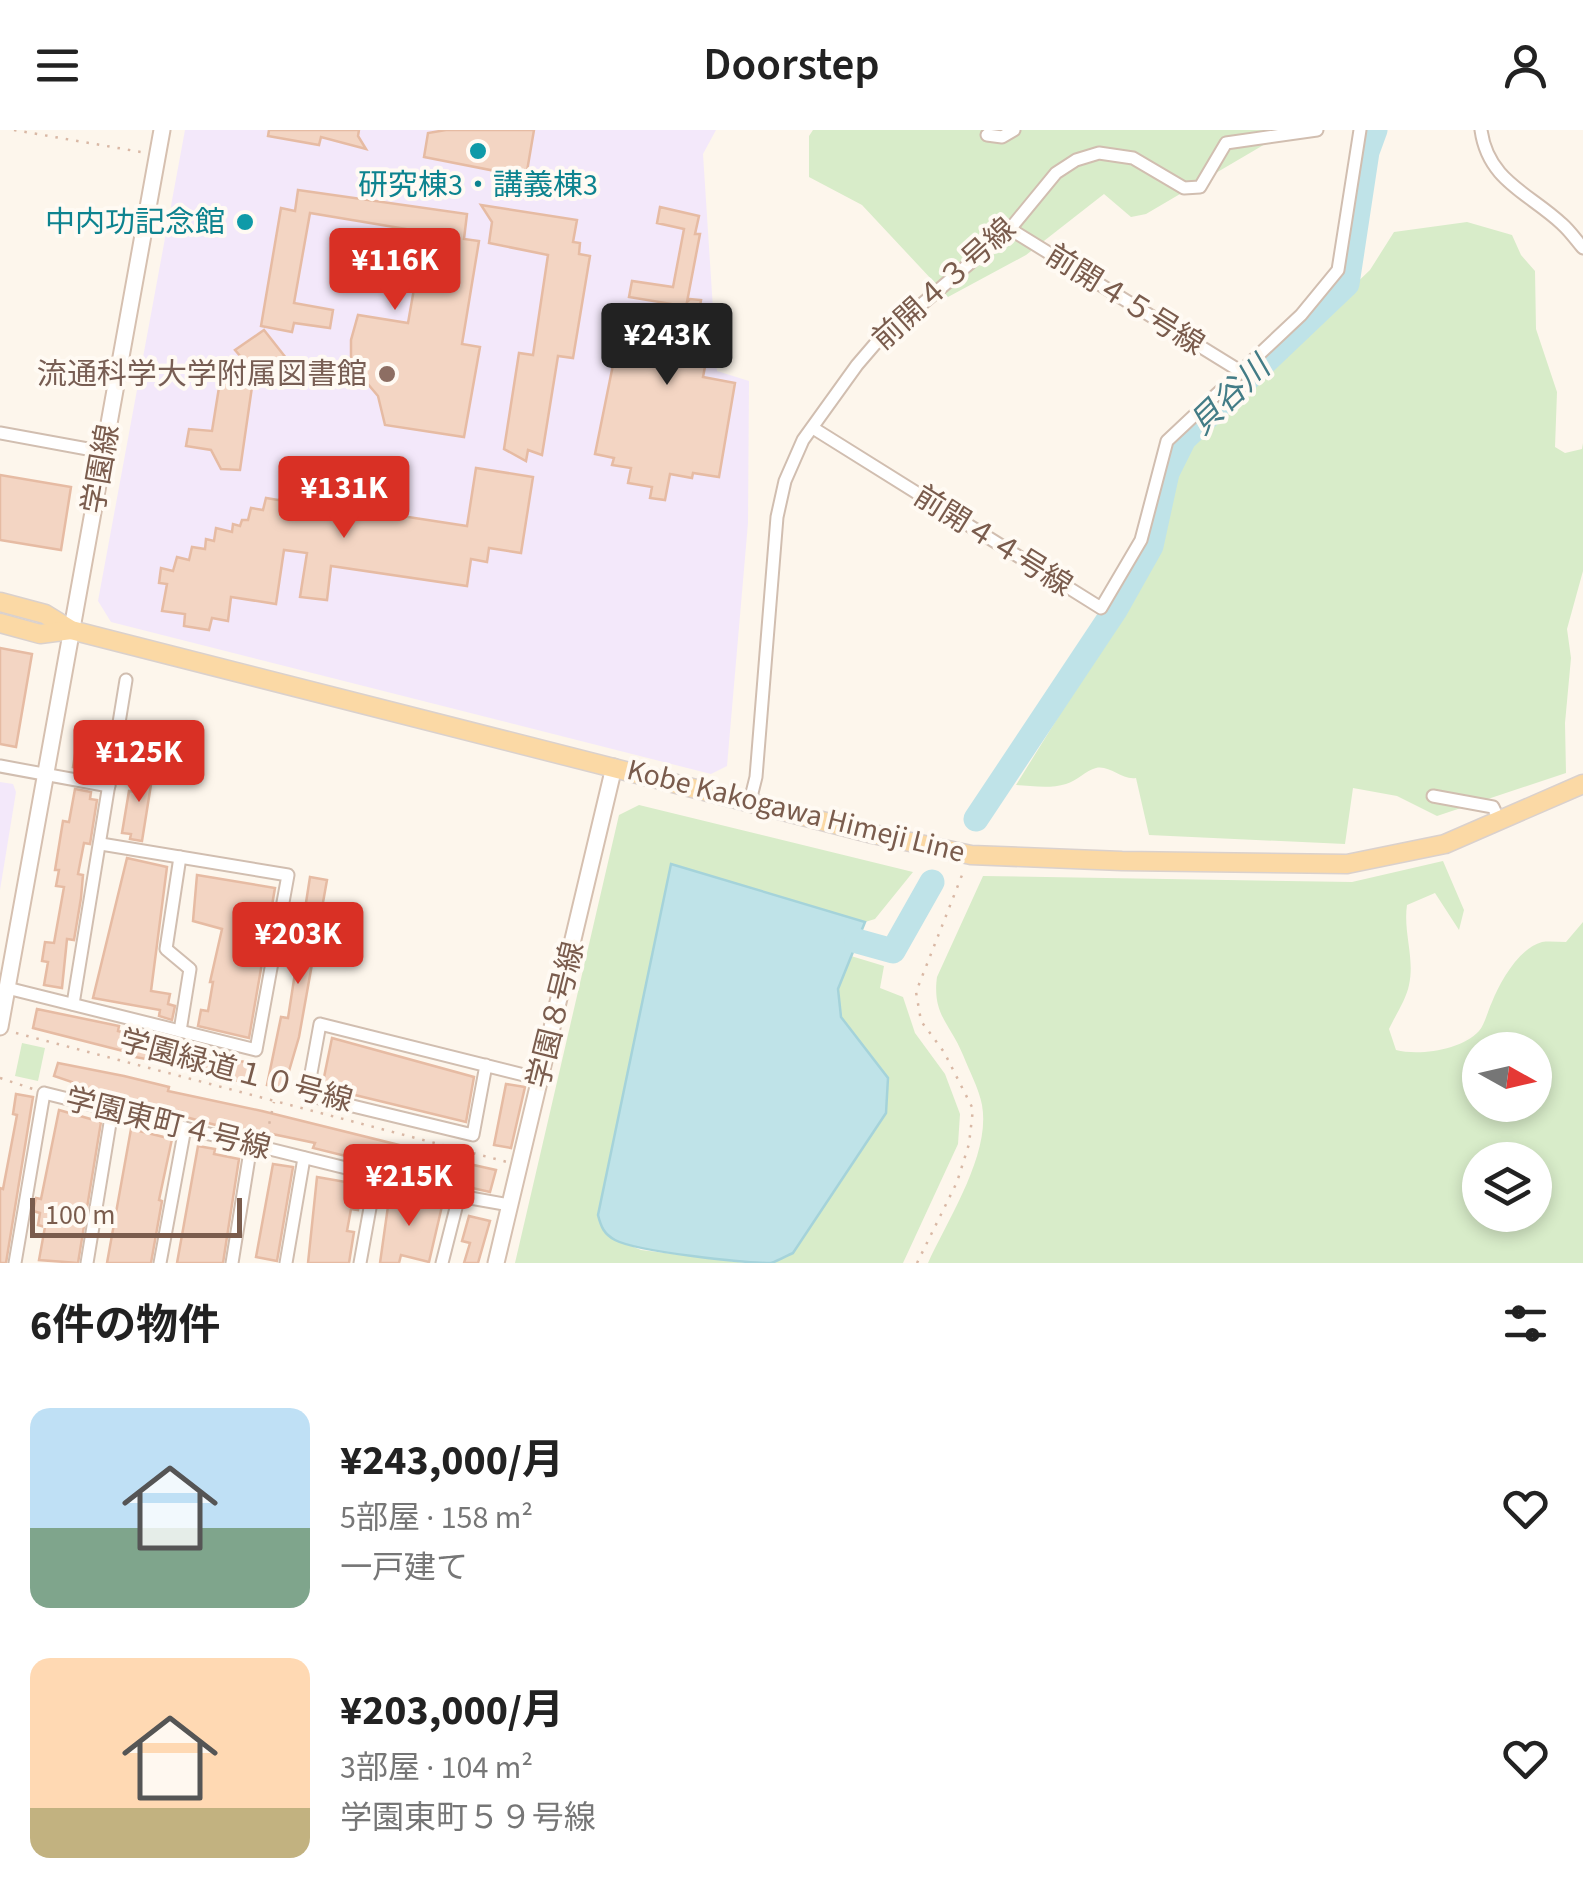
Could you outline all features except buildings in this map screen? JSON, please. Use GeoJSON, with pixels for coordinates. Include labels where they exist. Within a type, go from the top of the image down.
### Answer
{"type":"FeatureCollection","features":[{"type":"Feature","properties":{"kind":"main road","name":"Kobe Kakogawa Himeji Line"},"geometry":{"type":"LineString","coordinates":[[0,602],[44,614],[71,630],[971,855],[1347,864],[1445,844],[1583,784]]}},
{"type":"Feature","properties":{"kind":"main road","name":"Kobe Kakogawa Himeji Line"},"geometry":{"type":"LineString","coordinates":[[0,623],[40,634],[71,630]]}},
{"type":"Feature","properties":{"kind":"street","name":"学園線"},"geometry":{"type":"LineString","coordinates":[[0,1027],[162,130]]}},
{"type":"Feature","properties":{"kind":"street"},"geometry":{"type":"LineString","coordinates":[[987,135],[1002,137],[1014,130]]}},
{"type":"Feature","properties":{"kind":"street"},"geometry":{"type":"LineString","coordinates":[[1226,143],[1233,130]]}},
{"type":"Feature","properties":{"kind":"street"},"geometry":{"type":"LineString","coordinates":[[1226,143],[1317,130]]}},
{"type":"Feature","properties":{"kind":"street","name":"前開４４号線"},"geometry":{"type":"LineString","coordinates":[[813,428],[1100,608],[1141,540],[1167,441],[1301,315],[1338,270],[1360,130]]}},
{"type":"Feature","properties":{"kind":"street"},"geometry":{"type":"LineString","coordinates":[[1481,130],[1490,163],[1504,181],[1562,224],[1583,248]]}},
{"type":"Feature","properties":{"kind":"street","name":"前開４３号線"},"geometry":{"type":"LineString","coordinates":[[750,801],[756,778],[777,516],[786,480],[803,440],[875,344],[1010,229],[1056,173],[1076,160],[1099,153],[1133,158],[1184,188],[1200,186],[1226,143]]}},
{"type":"Feature","properties":{"kind":"street","name":"前開４５号線"},"geometry":{"type":"LineString","coordinates":[[1010,229],[1240,371]]}},
{"type":"Feature","properties":{"kind":"street"},"geometry":{"type":"LineString","coordinates":[[0,433],[104,452]]}},
{"type":"Feature","properties":{"kind":"street"},"geometry":{"type":"LineString","coordinates":[[73,1004],[110,786],[130,701],[126,680]]}},
{"type":"Feature","properties":{"kind":"street"},"geometry":{"type":"LineString","coordinates":[[0,766],[110,786]]}},
{"type":"Feature","properties":{"kind":"street","name":"学園８号線"},"geometry":{"type":"LineString","coordinates":[[496,1263],[614,767]]}},
{"type":"Feature","properties":{"kind":"street"},"geometry":{"type":"LineString","coordinates":[[1432,796],[1493,807],[1499,820]]}},
{"type":"Feature","properties":{"kind":"street"},"geometry":{"type":"LineString","coordinates":[[7,988],[256,1050],[288,875],[101,844]]}},
{"type":"Feature","properties":{"kind":"street"},"geometry":{"type":"LineString","coordinates":[[180,857],[166,949],[190,970],[180,1031]]}},
{"type":"Feature","properties":{"kind":"street"},"geometry":{"type":"LineString","coordinates":[[486,1066],[473,1135],[307,1094],[320,1024],[540,1079]]}},
{"type":"Feature","properties":{"kind":"street","name":"学園東町４号線"},"geometry":{"type":"LineString","coordinates":[[15,1263],[44,1093],[459,1196],[510,1205]]}},
{"type":"Feature","properties":{"kind":"street"},"geometry":{"type":"LineString","coordinates":[[87,1263],[112,1111]]}},
{"type":"Feature","properties":{"kind":"street"},"geometry":{"type":"LineString","coordinates":[[160,1263],[185,1128]]}},
{"type":"Feature","properties":{"kind":"street"},"geometry":{"type":"LineString","coordinates":[[232,1263],[258,1146]]}},
{"type":"Feature","properties":{"kind":"street"},"geometry":{"type":"LineString","coordinates":[[286,1263],[304,1158]]}},
{"type":"Feature","properties":{"kind":"street"},"geometry":{"type":"LineString","coordinates":[[360,1263],[376,1175]]}},
{"type":"Feature","properties":{"kind":"street"},"geometry":{"type":"LineString","coordinates":[[442,1263],[459,1196]]}},
{"type":"Feature","properties":{"kind":"path"},"geometry":{"type":"LineString","coordinates":[[14,130],[158,155]]}},
{"type":"Feature","properties":{"kind":"path"},"geometry":{"type":"LineString","coordinates":[[917,1263],[957,1182],[969,1144],[973,1109],[944,1052],[921,1021],[916,992],[971,855]]}},
{"type":"Feature","properties":{"kind":"path","name":"学園緑道１０号線"},"geometry":{"type":"LineString","coordinates":[[18,1034],[520,1165]]}},
{"type":"Feature","properties":{"kind":"path"},"geometry":{"type":"LineString","coordinates":[[0,1078],[44,1093]]}},
{"type":"Feature","properties":{"kind":"path"},"geometry":{"type":"LineString","coordinates":[[258,1146],[274,1102]]}},
{"type":"Feature","properties":{"kind":"shaded area"},"geometry":{"type":"Polygon","coordinates":[[[185,130],[716,130],[703,154],[717,371],[749,381],[748,523],[727,766],[711,774],[111,622],[98,601],[185,130]]]}},
{"type":"Feature","properties":{"kind":"shaded area"},"geometry":{"type":"Polygon","coordinates":[[[0,782],[13,784],[16,792],[0,890],[0,782]]]}},
{"type":"Feature","properties":{"kind":"green space"},"geometry":{"type":"Polygon","coordinates":[[[813,130],[1289,130],[1146,214],[1131,217],[1104,194],[1026,255],[948,297],[862,205],[809,177],[809,136],[813,130]]]}},
{"type":"Feature","properties":{"kind":"green space"},"geometry":{"type":"Polygon","coordinates":[[[1467,222],[1512,235],[1521,255],[1535,271],[1536,329],[1557,392],[1555,447],[1565,453],[1582,449],[1583,443],[1583,571],[1567,629],[1571,658],[1565,723],[1566,773],[1437,816],[1397,796],[1353,788],[1345,844],[1149,835],[1136,778],[1101,768],[1060,786],[1016,785],[1159,555],[1174,473],[1194,438],[1370,270],[1394,232],[1467,222]]]}},
{"type":"Feature","properties":{"kind":"green space"},"geometry":{"type":"Polygon","coordinates":[[[639,805],[913,872],[875,919],[865,922],[671,865],[614,1239],[641,1250],[746,1263],[515,1263],[619,815],[639,805]]]}},
{"type":"Feature","properties":{"kind":"green space"},"geometry":{"type":"Polygon","coordinates":[[[1443,861],[1464,910],[1459,930],[1435,893],[1407,905],[1409,985],[1389,1029],[1396,1050],[1405,1052],[1428,1052],[1462,1043],[1462,1122],[1552,1122],[1552,1032],[1477,1032],[1518,958],[1542,942],[1566,942],[1583,922],[1583,1263],[928,1263],[966,1186],[983,1124],[979,1093],[940,1010],[936,990],[937,977],[983,876],[1352,882],[1443,861]]]}},
{"type":"Feature","properties":{"kind":"green space"},"geometry":{"type":"Polygon","coordinates":[[[851,956],[884,966],[880,988],[903,997],[915,1033],[945,1074],[960,1114],[958,1144],[903,1263],[771,1263],[793,1253],[888,1078],[841,1017],[838,989],[851,956]]]}},
{"type":"Feature","properties":{"kind":"green space"},"geometry":{"type":"Polygon","coordinates":[[[22,1043],[45,1048],[38,1081],[15,1076],[22,1043]]]}},
{"type":"Feature","properties":{"kind":"water"},"geometry":{"type":"Polygon","coordinates":[[[671,864],[865,922],[838,989],[841,1017],[888,1078],[886,1113],[793,1253],[771,1263],[692,1256],[627,1244],[608,1235],[598,1215],[671,864]]]}},
{"type":"Feature","properties":{"kind":"waterway","name":"貝谷川"},"geometry":{"type":"LineString","coordinates":[[976,819],[1115,610],[1151,546],[1167,473],[1184,439],[1347,284],[1367,152],[1375,130]]}},
{"type":"Feature","properties":{"kind":"waterway","name":"貝谷川"},"geometry":{"type":"LineString","coordinates":[[857,941],[893,951],[932,882]]}},
{"type":"Feature","properties":{"kind":"place","name":"研究棟3・講義棟3"},"geometry":{"type":"Point","coordinates":[478,151]}},
{"type":"Feature","properties":{"kind":"place","name":"中内功記念館"},"geometry":{"type":"Point","coordinates":[245,222]}},
{"type":"Feature","properties":{"kind":"place","name":"流通科学大学附属図書館"},"geometry":{"type":"Point","coordinates":[387,374]}}]}
